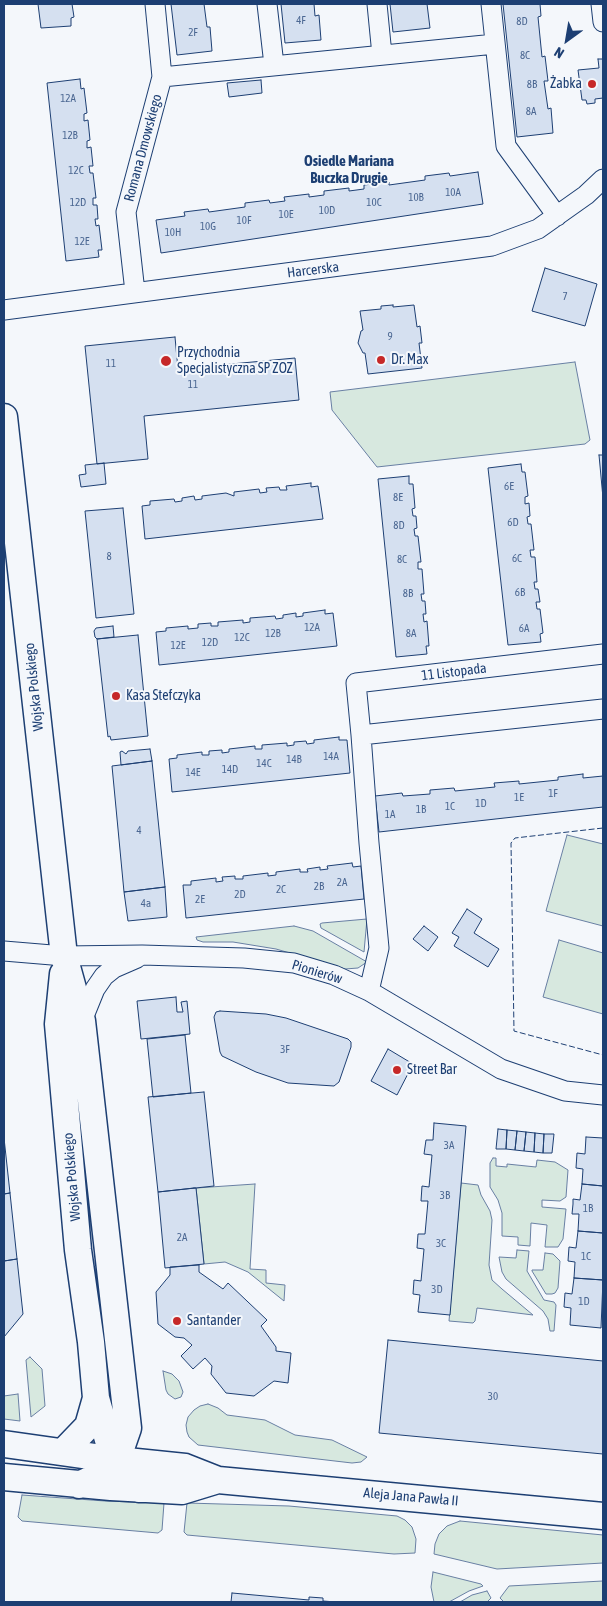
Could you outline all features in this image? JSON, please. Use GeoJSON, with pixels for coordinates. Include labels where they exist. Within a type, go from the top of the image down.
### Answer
{"type":"FeatureCollection","features":[{"type":"Feature","properties":{"kind":"street","name":"Romana Dmowskiego"},"geometry":{"type":"LineString","coordinates":[[135,292],[126,212],[162,77],[155,4]]}},
{"type":"Feature","properties":{"kind":"street"},"geometry":{"type":"LineString","coordinates":[[267,4],[274,65]]}},
{"type":"Feature","properties":{"kind":"street"},"geometry":{"type":"LineString","coordinates":[[377,4],[382,55]]}},
{"type":"Feature","properties":{"kind":"street"},"geometry":{"type":"LineString","coordinates":[[491,4],[506,146],[557,216]]}},
{"type":"Feature","properties":{"kind":"street"},"geometry":{"type":"LineString","coordinates":[[601,4],[603,22]]}},
{"type":"Feature","properties":{"kind":"street"},"geometry":{"type":"LineString","coordinates":[[162,77],[495,44]]}},
{"type":"Feature","properties":{"kind":"street","name":"Harcerska"},"geometry":{"type":"LineString","coordinates":[[4,310],[492,246],[538,229],[586,195],[603,179]]}},
{"type":"Feature","properties":{"kind":"street","name":"Wojska Polskiego"},"geometry":{"type":"LineString","coordinates":[[4,417],[64,956],[82,1021],[128,1428],[117,1460]]}},
{"type":"Feature","properties":{"kind":"street","name":"11 Listopada"},"geometry":{"type":"LineString","coordinates":[[369,991],[379,948],[356,683],[603,654]]}},
{"type":"Feature","properties":{"kind":"street"},"geometry":{"type":"LineString","coordinates":[[361,735],[603,709]]}},
{"type":"Feature","properties":{"kind":"street","name":"Pionierów"},"geometry":{"type":"LineString","coordinates":[[4,951],[64,956],[142,955],[244,958],[294,963],[334,974],[369,991],[501,1069],[565,1091],[603,1095]]}},
{"type":"Feature","properties":{"kind":"street","name":"Wojska Polskiego"},"geometry":{"type":"LineString","coordinates":[[82,1021],[92,996],[104,976],[114,968],[142,955]]}},
{"type":"Feature","properties":{"kind":"street","name":"Wojska Polskiego"},"geometry":{"type":"LineString","coordinates":[[64,956],[58,1024],[78,1250],[91,1342],[96,1398],[108,1443],[129,1478],[140,1489]]}},
{"type":"Feature","properties":{"kind":"street","name":"Wojska Polskiego"},"geometry":{"type":"LineString","coordinates":[[63,1452],[88,1426],[96,1398]]}},
{"type":"Feature","properties":{"kind":"street","name":"Aleja Jana Pawła II"},"geometry":{"type":"LineString","coordinates":[[4,1444],[117,1460],[185,1467],[218,1480],[603,1516]]}},
{"type":"Feature","properties":{"kind":"street"},"geometry":{"type":"LineString","coordinates":[[79,1485],[102,1474],[117,1460]]}},
{"type":"Feature","properties":{"kind":"street","name":"Aleja Jana Pawła II"},"geometry":{"type":"LineString","coordinates":[[4,1477],[79,1485],[182,1491],[218,1480]]}},
{"type":"Feature","properties":{"kind":"shaded area"},"geometry":{"type":"Polygon","coordinates":[[[575,362],[590,440],[585,444],[377,467],[332,410],[330,392],[575,362]]]}},
{"type":"Feature","properties":{"kind":"shaded area"},"geometry":{"type":"Polygon","coordinates":[[[567,835],[603,844],[603,926],[546,911],[567,835]]]}},
{"type":"Feature","properties":{"kind":"shaded area"},"geometry":{"type":"Polygon","coordinates":[[[367,919],[364,952],[321,928],[320,924],[322,923],[367,919]]]}},
{"type":"Feature","properties":{"kind":"shaded area"},"geometry":{"type":"Polygon","coordinates":[[[294,926],[313,931],[367,962],[358,968],[345,969],[276,949],[233,942],[203,942],[197,940],[196,937],[294,926]]]}},
{"type":"Feature","properties":{"kind":"shaded area"},"geometry":{"type":"Polygon","coordinates":[[[559,940],[603,953],[603,1014],[543,997],[559,940]]]}},
{"type":"Feature","properties":{"kind":"shaded area"},"geometry":{"type":"Polygon","coordinates":[[[493,1158],[496,1158],[496,1166],[507,1167],[507,1164],[536,1167],[537,1160],[555,1162],[568,1170],[566,1197],[560,1201],[542,1200],[542,1207],[566,1209],[563,1239],[558,1247],[545,1247],[547,1225],[531,1223],[530,1246],[518,1245],[518,1237],[502,1236],[502,1213],[498,1200],[490,1187],[490,1163],[493,1158]]]}},
{"type":"Feature","properties":{"kind":"shaded area"},"geometry":{"type":"Polygon","coordinates":[[[461,1183],[478,1185],[490,1211],[492,1220],[489,1265],[492,1280],[533,1315],[477,1308],[473,1323],[449,1321],[461,1183]]]}},
{"type":"Feature","properties":{"kind":"shaded area"},"geometry":{"type":"Polygon","coordinates":[[[255,1184],[250,1269],[266,1270],[266,1283],[285,1285],[284,1301],[248,1272],[225,1262],[204,1264],[196,1188],[255,1184]]]}},
{"type":"Feature","properties":{"kind":"shaded area"},"geometry":{"type":"Polygon","coordinates":[[[517,1250],[529,1251],[527,1271],[544,1300],[554,1302],[556,1305],[554,1331],[550,1331],[548,1319],[543,1311],[506,1279],[502,1272],[499,1257],[516,1258],[517,1250]]]}},
{"type":"Feature","properties":{"kind":"shaded area"},"geometry":{"type":"Polygon","coordinates":[[[545,1253],[553,1254],[560,1261],[558,1288],[552,1294],[546,1294],[532,1271],[543,1270],[545,1253]]]}},
{"type":"Feature","properties":{"kind":"shaded area"},"geometry":{"type":"Polygon","coordinates":[[[30,1357],[42,1369],[45,1406],[31,1417],[26,1360],[30,1357]]]}},
{"type":"Feature","properties":{"kind":"shaded area"},"geometry":{"type":"Polygon","coordinates":[[[163,1371],[172,1374],[179,1381],[183,1392],[181,1397],[175,1399],[168,1394],[163,1371]]]}},
{"type":"Feature","properties":{"kind":"shaded area"},"geometry":{"type":"Polygon","coordinates":[[[18,1394],[20,1421],[4,1419],[4,1396],[18,1394]]]}},
{"type":"Feature","properties":{"kind":"shaded area"},"geometry":{"type":"Polygon","coordinates":[[[208,1404],[218,1408],[227,1415],[265,1420],[295,1435],[332,1440],[367,1457],[361,1462],[352,1463],[198,1445],[189,1437],[186,1425],[188,1417],[194,1410],[208,1404]]]}},
{"type":"Feature","properties":{"kind":"shaded area"},"geometry":{"type":"Polygon","coordinates":[[[22,1495],[164,1503],[162,1530],[158,1533],[22,1521],[18,1517],[22,1495]]]}},
{"type":"Feature","properties":{"kind":"shaded area"},"geometry":{"type":"Polygon","coordinates":[[[187,1503],[289,1506],[397,1516],[405,1520],[412,1527],[416,1539],[415,1553],[394,1554],[187,1535],[184,1532],[187,1503]]]}},
{"type":"Feature","properties":{"kind":"shaded area"},"geometry":{"type":"Polygon","coordinates":[[[460,1521],[603,1535],[603,1563],[497,1569],[434,1554],[439,1534],[447,1526],[460,1521]]]}},
{"type":"Feature","properties":{"kind":"shaded area"},"geometry":{"type":"Polygon","coordinates":[[[433,1572],[483,1586],[449,1602],[434,1602],[431,1587],[433,1572]]]}},
{"type":"Feature","properties":{"kind":"shaded area"},"geometry":{"type":"Polygon","coordinates":[[[603,1581],[603,1602],[504,1602],[500,1598],[509,1586],[603,1581]]]}},
{"type":"Feature","properties":{"kind":"shaded area"},"geometry":{"type":"Polygon","coordinates":[[[487,1591],[491,1598],[487,1602],[460,1602],[472,1595],[487,1591]]]}},
{"type":"Feature","properties":{"kind":"building"},"geometry":{"type":"Polygon","coordinates":[[[38,4],[72,4],[74,17],[71,18],[71,26],[41,28],[38,4]]]}},
{"type":"Feature","properties":{"kind":"building"},"geometry":{"type":"Polygon","coordinates":[[[171,4],[204,4],[207,27],[210,27],[212,51],[177,55],[171,4]]]}},
{"type":"Feature","properties":{"kind":"building"},"geometry":{"type":"Polygon","coordinates":[[[281,4],[314,4],[315,16],[319,15],[321,40],[285,43],[281,4]]]}},
{"type":"Feature","properties":{"kind":"building"},"geometry":{"type":"Polygon","coordinates":[[[390,4],[427,4],[430,28],[393,32],[390,4]]]}},
{"type":"Feature","properties":{"kind":"building"},"geometry":{"type":"Polygon","coordinates":[[[503,4],[540,4],[541,16],[538,17],[542,57],[545,56],[548,81],[544,81],[548,109],[551,108],[553,133],[517,137],[503,4]]]}},
{"type":"Feature","properties":{"kind":"building","name":"Żabka"},"geometry":{"type":"Polygon","coordinates":[[[598,59],[603,59],[603,98],[595,99],[595,103],[587,104],[586,100],[582,100],[578,70],[599,68],[598,59]]]}},
{"type":"Feature","properties":{"kind":"building"},"geometry":{"type":"Polygon","coordinates":[[[80,79],[81,89],[84,88],[87,113],[84,114],[84,121],[88,120],[90,140],[87,141],[87,148],[91,147],[93,166],[89,166],[90,173],[93,173],[96,198],[93,198],[93,205],[97,205],[98,219],[95,219],[96,226],[99,225],[102,250],[98,250],[99,257],[66,261],[47,83],[80,79]]]}},
{"type":"Feature","properties":{"kind":"building"},"geometry":{"type":"Polygon","coordinates":[[[261,80],[262,93],[229,97],[227,83],[261,80]]]}},
{"type":"Feature","properties":{"kind":"building"},"geometry":{"type":"Polygon","coordinates":[[[478,172],[483,204],[161,253],[156,220],[185,216],[184,212],[208,209],[209,212],[245,207],[245,203],[269,200],[270,203],[285,201],[284,197],[309,194],[309,197],[324,195],[324,191],[349,188],[349,191],[364,189],[364,185],[389,182],[389,185],[425,180],[425,176],[449,173],[450,176],[478,172]]]}},
{"type":"Feature","properties":{"kind":"building"},"geometry":{"type":"Polygon","coordinates":[[[545,268],[597,284],[585,326],[532,311],[545,268]]]}},
{"type":"Feature","properties":{"kind":"building"},"geometry":{"type":"Polygon","coordinates":[[[393,305],[393,307],[414,305],[417,327],[420,326],[422,343],[419,343],[422,368],[368,374],[365,353],[363,353],[358,343],[361,331],[363,330],[360,311],[381,309],[381,306],[393,305]]]}},
{"type":"Feature","properties":{"kind":"building"},"geometry":{"type":"Polygon","coordinates":[[[175,337],[178,369],[295,358],[299,400],[144,416],[148,459],[97,464],[85,346],[175,337]]]}},
{"type":"Feature","properties":{"kind":"building"},"geometry":{"type":"Polygon","coordinates":[[[599,455],[603,455],[603,498],[599,455]]]}},
{"type":"Feature","properties":{"kind":"building"},"geometry":{"type":"Polygon","coordinates":[[[104,463],[106,484],[81,487],[79,475],[86,474],[85,465],[104,463]]]}},
{"type":"Feature","properties":{"kind":"building"},"geometry":{"type":"Polygon","coordinates":[[[521,464],[522,472],[525,472],[528,496],[525,497],[525,504],[529,503],[530,516],[527,517],[528,524],[531,524],[534,550],[530,550],[531,557],[535,557],[537,582],[534,582],[535,589],[538,589],[540,602],[536,602],[537,609],[540,609],[543,633],[540,634],[541,642],[508,645],[488,468],[521,464]]]}},
{"type":"Feature","properties":{"kind":"building"},"geometry":{"type":"Polygon","coordinates":[[[409,476],[409,484],[413,484],[415,508],[412,509],[413,516],[416,516],[417,528],[414,529],[415,536],[418,536],[421,562],[418,562],[418,569],[422,569],[424,594],[421,594],[422,601],[425,601],[426,614],[423,614],[424,622],[427,621],[429,646],[426,646],[427,654],[396,657],[378,479],[409,476]]]}},
{"type":"Feature","properties":{"kind":"building"},"geometry":{"type":"Polygon","coordinates":[[[311,483],[311,487],[318,486],[323,519],[145,539],[142,506],[150,505],[150,501],[174,499],[175,502],[182,501],[182,498],[194,496],[195,500],[202,499],[202,496],[226,493],[234,496],[234,492],[259,489],[260,493],[267,492],[266,488],[279,487],[280,490],[287,490],[286,486],[311,483]]]}},
{"type":"Feature","properties":{"kind":"building"},"geometry":{"type":"Polygon","coordinates":[[[123,508],[134,614],[96,618],[85,511],[123,508]]]}},
{"type":"Feature","properties":{"kind":"building"},"geometry":{"type":"Polygon","coordinates":[[[325,610],[325,614],[333,613],[337,646],[159,665],[156,632],[166,631],[166,628],[188,626],[188,629],[198,628],[198,624],[211,623],[211,626],[218,626],[218,622],[243,620],[243,623],[250,622],[250,618],[275,616],[276,619],[283,618],[283,615],[296,613],[296,617],[303,616],[303,613],[325,610]]]}},
{"type":"Feature","properties":{"kind":"building"},"geometry":{"type":"Polygon","coordinates":[[[113,626],[114,637],[97,639],[95,637],[94,631],[96,628],[113,626]]]}},
{"type":"Feature","properties":{"kind":"building"},"geometry":{"type":"Polygon","coordinates":[[[138,635],[148,736],[111,740],[110,736],[108,737],[97,639],[138,635]]]}},
{"type":"Feature","properties":{"kind":"building"},"geometry":{"type":"Polygon","coordinates":[[[339,737],[339,740],[347,740],[350,773],[172,792],[169,759],[177,758],[177,755],[202,752],[202,755],[209,755],[209,751],[222,750],[222,753],[229,752],[229,749],[255,746],[255,749],[262,749],[262,745],[287,743],[287,746],[294,745],[294,742],[306,741],[307,744],[314,743],[314,740],[339,737]]]}},
{"type":"Feature","properties":{"kind":"building"},"geometry":{"type":"Polygon","coordinates":[[[150,749],[152,761],[121,765],[120,752],[122,751],[126,754],[128,751],[150,749]]]}},
{"type":"Feature","properties":{"kind":"building"},"geometry":{"type":"Polygon","coordinates":[[[152,761],[165,887],[124,892],[112,766],[152,761]]]}},
{"type":"Feature","properties":{"kind":"building"},"geometry":{"type":"Polygon","coordinates":[[[583,774],[583,778],[603,776],[603,807],[379,832],[375,796],[402,793],[403,796],[430,794],[430,790],[454,788],[455,791],[495,787],[494,783],[519,781],[519,784],[558,780],[558,777],[583,774]]]}},
{"type":"Feature","properties":{"kind":"building"},"geometry":{"type":"Polygon","coordinates":[[[352,863],[353,867],[361,866],[364,899],[186,918],[183,885],[191,885],[191,881],[216,878],[216,882],[223,881],[222,877],[235,876],[235,879],[243,879],[243,876],[268,873],[268,876],[276,875],[276,872],[300,869],[300,872],[308,872],[307,869],[320,867],[320,870],[328,869],[327,866],[352,863]]]}},
{"type":"Feature","properties":{"kind":"building"},"geometry":{"type":"Polygon","coordinates":[[[165,887],[167,917],[128,921],[124,892],[165,887]]]}},
{"type":"Feature","properties":{"kind":"building"},"geometry":{"type":"Polygon","coordinates":[[[467,909],[482,919],[474,933],[499,949],[488,967],[454,946],[459,937],[452,933],[467,909]]]}},
{"type":"Feature","properties":{"kind":"building"},"geometry":{"type":"Polygon","coordinates":[[[424,926],[438,937],[428,951],[413,939],[424,926]]]}},
{"type":"Feature","properties":{"kind":"building"},"geometry":{"type":"Polygon","coordinates":[[[176,997],[177,1012],[183,1012],[181,1002],[187,1001],[190,1034],[141,1039],[137,1001],[176,997]]]}},
{"type":"Feature","properties":{"kind":"building"},"geometry":{"type":"Polygon","coordinates":[[[216,1012],[266,1014],[286,1018],[348,1039],[351,1042],[351,1047],[339,1082],[334,1086],[288,1083],[256,1072],[222,1056],[214,1017],[216,1012]]]}},
{"type":"Feature","properties":{"kind":"building"},"geometry":{"type":"Polygon","coordinates":[[[185,1035],[191,1093],[153,1097],[147,1039],[185,1035]]]}},
{"type":"Feature","properties":{"kind":"building"},"geometry":{"type":"Polygon","coordinates":[[[388,1049],[413,1064],[397,1095],[371,1081],[388,1049]]]}},
{"type":"Feature","properties":{"kind":"building"},"geometry":{"type":"Polygon","coordinates":[[[204,1092],[214,1186],[158,1192],[148,1097],[204,1092]]]}},
{"type":"Feature","properties":{"kind":"building"},"geometry":{"type":"Polygon","coordinates":[[[434,1123],[466,1126],[450,1315],[418,1312],[420,1295],[413,1294],[414,1280],[421,1281],[424,1249],[417,1248],[418,1234],[425,1234],[428,1201],[421,1201],[422,1186],[429,1187],[432,1155],[424,1154],[426,1140],[433,1140],[434,1123]]]}},
{"type":"Feature","properties":{"kind":"building"},"geometry":{"type":"Polygon","coordinates":[[[498,1129],[507,1130],[506,1149],[496,1149],[498,1129]]]}},
{"type":"Feature","properties":{"kind":"building"},"geometry":{"type":"Polygon","coordinates":[[[507,1130],[517,1131],[515,1150],[506,1149],[507,1130]]]}},
{"type":"Feature","properties":{"kind":"building"},"geometry":{"type":"Polygon","coordinates":[[[517,1131],[526,1132],[524,1151],[515,1150],[517,1131]]]}},
{"type":"Feature","properties":{"kind":"building"},"geometry":{"type":"Polygon","coordinates":[[[526,1132],[535,1133],[534,1152],[524,1151],[526,1132]]]}},
{"type":"Feature","properties":{"kind":"building"},"geometry":{"type":"Polygon","coordinates":[[[535,1133],[544,1134],[543,1153],[534,1152],[535,1133]]]}},
{"type":"Feature","properties":{"kind":"building"},"geometry":{"type":"Polygon","coordinates":[[[544,1134],[554,1134],[552,1153],[543,1153],[544,1134]]]}},
{"type":"Feature","properties":{"kind":"building"},"geometry":{"type":"Polygon","coordinates":[[[586,1137],[603,1138],[603,1186],[582,1184],[583,1169],[576,1168],[577,1153],[585,1154],[586,1137]]]}},
{"type":"Feature","properties":{"kind":"building"},"geometry":{"type":"Polygon","coordinates":[[[4,1138],[10,1193],[4,1194],[4,1138]]]}},
{"type":"Feature","properties":{"kind":"building"},"geometry":{"type":"Polygon","coordinates":[[[582,1184],[603,1186],[603,1233],[578,1231],[579,1214],[572,1214],[573,1199],[580,1200],[582,1184]]]}},
{"type":"Feature","properties":{"kind":"building"},"geometry":{"type":"Polygon","coordinates":[[[196,1188],[204,1264],[165,1268],[158,1192],[196,1188]]]}},
{"type":"Feature","properties":{"kind":"building"},"geometry":{"type":"Polygon","coordinates":[[[10,1193],[17,1259],[4,1261],[4,1194],[10,1193]]]}},
{"type":"Feature","properties":{"kind":"building"},"geometry":{"type":"Polygon","coordinates":[[[578,1231],[603,1233],[603,1280],[574,1278],[575,1262],[568,1261],[569,1247],[576,1248],[578,1231]]]}},
{"type":"Feature","properties":{"kind":"building"},"geometry":{"type":"Polygon","coordinates":[[[17,1259],[23,1314],[4,1337],[4,1261],[17,1259]]]}},
{"type":"Feature","properties":{"kind":"building"},"geometry":{"type":"Polygon","coordinates":[[[199,1265],[199,1272],[223,1289],[228,1283],[267,1320],[261,1326],[276,1347],[276,1351],[291,1353],[288,1383],[274,1381],[254,1396],[226,1393],[211,1374],[212,1366],[205,1358],[193,1369],[181,1356],[192,1345],[184,1338],[175,1337],[158,1324],[156,1292],[170,1275],[170,1267],[199,1265]]]}},
{"type":"Feature","properties":{"kind":"building"},"geometry":{"type":"Polygon","coordinates":[[[574,1278],[603,1280],[601,1328],[570,1325],[571,1308],[564,1307],[565,1293],[572,1294],[574,1278]]]}},
{"type":"Feature","properties":{"kind":"building"},"geometry":{"type":"Polygon","coordinates":[[[388,1340],[603,1361],[603,1454],[379,1433],[388,1340]]]}},
{"type":"Feature","properties":{"kind":"building"},"geometry":{"type":"Polygon","coordinates":[[[232,1593],[309,1600],[309,1597],[323,1598],[323,1601],[336,1602],[231,1602],[232,1593]]]}},
{"type":"Feature","properties":{"kind":"fence"},"geometry":{"type":"LineString","coordinates":[[603,828],[515,838],[511,843],[514,1031],[603,1055]]}},
{"type":"Feature","properties":{"kind":"place","name":"Żabka"},"geometry":{"type":"Point","coordinates":[592,84]}},
{"type":"Feature","properties":{"kind":"place","name":"Dr. Max"},"geometry":{"type":"Point","coordinates":[381,360]}},
{"type":"Feature","properties":{"kind":"place","name":"Przychodnia Specjalistyczna SP ZOZ"},"geometry":{"type":"Point","coordinates":[166,361]}},
{"type":"Feature","properties":{"kind":"place","name":"Kasa Stefczyka"},"geometry":{"type":"Point","coordinates":[116,696]}},
{"type":"Feature","properties":{"kind":"place","name":"Street Bar"},"geometry":{"type":"Point","coordinates":[397,1070]}},
{"type":"Feature","properties":{"kind":"place","name":"Santander"},"geometry":{"type":"Point","coordinates":[177,1321]}},
{"type":"Feature","properties":{"kind":"district","name":"Osiedle Mariana Buczka Drugie"},"geometry":{"type":"Point","coordinates":[349,170]}}]}
